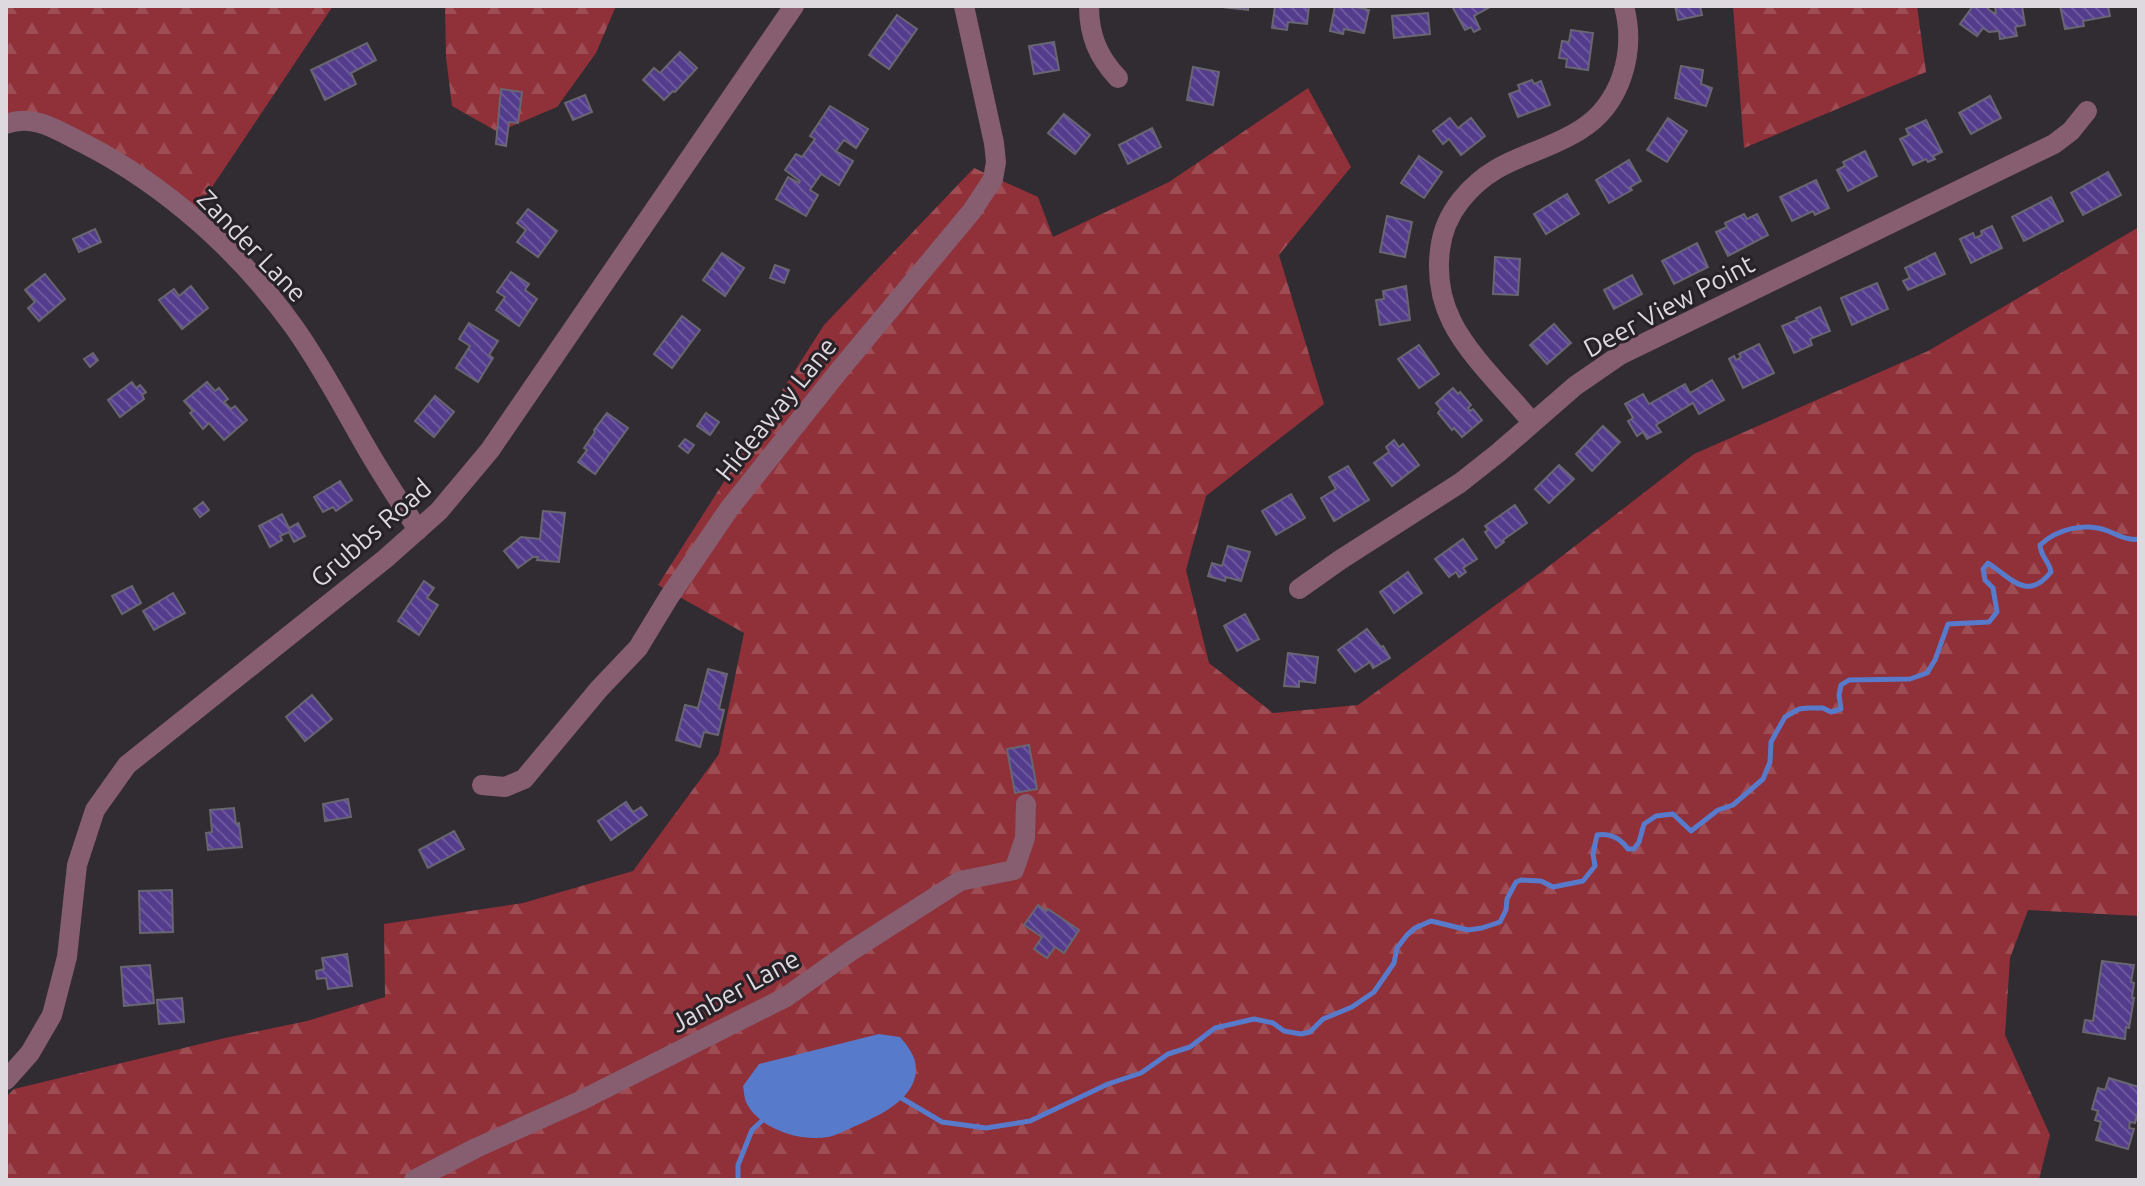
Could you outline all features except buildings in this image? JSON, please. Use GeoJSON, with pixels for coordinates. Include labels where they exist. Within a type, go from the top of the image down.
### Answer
{"type":"FeatureCollection","features":[{"type":"Feature","properties":{"kind":"street","name":"Grubbs Road"},"geometry":{"type":"LineString","coordinates":[[6,1080],[30,1053],[52,1015],[67,957],[77,865],[95,810],[127,765],[194,709],[307,623],[439,511],[490,450],[794,6]]}},
{"type":"Feature","properties":{"kind":"street","name":"Hideaway Lane"},"geometry":{"type":"LineString","coordinates":[[482,785],[505,787],[524,779],[599,689],[638,648],[729,509],[972,211],[989,186],[995,169],[994,143],[964,6]]}},
{"type":"Feature","properties":{"kind":"street"},"geometry":{"type":"LineString","coordinates":[[1089,6],[1096,47],[1107,67],[1118,78]]}},
{"type":"Feature","properties":{"kind":"street"},"geometry":{"type":"LineString","coordinates":[[1532,422],[1452,321],[1443,298],[1439,275],[1444,229],[1457,205],[1486,174],[1582,129],[1602,110],[1617,88],[1625,66],[1629,41],[1624,6]]}},
{"type":"Feature","properties":{"kind":"street","name":"Deer View Point"},"geometry":{"type":"LineString","coordinates":[[1299,589],[1460,483],[1575,386],[1620,355],[2054,144],[2071,131],[2087,111]]}},
{"type":"Feature","properties":{"kind":"street","name":"Zander Lane"},"geometry":{"type":"LineString","coordinates":[[6,124],[15,120],[38,122],[98,151],[147,182],[213,236],[259,282],[295,327],[418,530]]}},
{"type":"Feature","properties":{"kind":"street","name":"Janber Lane"},"geometry":{"type":"LineString","coordinates":[[414,1180],[786,997],[960,881],[1014,870],[1025,838],[1026,804]]}},
{"type":"Feature","properties":{"kind":"green space"},"geometry":{"type":"Polygon","coordinates":[[[6,6],[333,6],[192,217],[47,125],[6,124],[6,6]]]}},
{"type":"Feature","properties":{"kind":"green space"},"geometry":{"type":"Polygon","coordinates":[[[445,6],[616,6],[596,53],[557,107],[498,132],[452,106],[446,57],[445,6]]]}},
{"type":"Feature","properties":{"kind":"green space"},"geometry":{"type":"Polygon","coordinates":[[[1733,6],[1917,6],[1926,72],[1744,148],[1733,6]]]}},
{"type":"Feature","properties":{"kind":"green space"},"geometry":{"type":"Polygon","coordinates":[[[1308,88],[1351,167],[1279,255],[1324,404],[1206,496],[1186,570],[1209,663],[1273,713],[1358,705],[1544,570],[1694,454],[1928,351],[2139,227],[2139,916],[2028,910],[2010,958],[2005,1035],[2050,1135],[2039,1180],[6,1180],[6,1097],[14,1089],[307,1021],[385,997],[384,924],[523,903],[633,871],[719,754],[744,633],[658,585],[824,325],[974,168],[1038,197],[1053,237],[1169,182],[1308,88]]]}},
{"type":"Feature","properties":{"kind":"water"},"geometry":{"type":"Polygon","coordinates":[[[879,1034],[900,1037],[915,1060],[916,1069],[909,1090],[882,1113],[834,1136],[817,1138],[794,1135],[771,1127],[747,1104],[743,1086],[759,1064],[879,1034]]]}},
{"type":"Feature","properties":{"kind":"waterway"},"geometry":{"type":"LineString","coordinates":[[898,1096],[942,1122],[986,1128],[1030,1121],[1108,1084],[1141,1073],[1168,1054],[1190,1047],[1215,1028],[1254,1019],[1273,1023],[1284,1031],[1310,1032],[1323,1019],[1352,1007],[1374,992],[1394,963],[1397,948],[1415,928],[1431,921],[1468,930],[1482,928],[1500,922],[1516,882],[1541,881],[1553,887],[1583,881],[1595,866],[1593,854],[1597,835],[1615,837],[1628,849],[1634,849],[1644,824],[1656,816],[1673,814],[1691,831],[1718,810],[1733,805],[1763,779],[1770,762],[1771,742],[1785,717],[1799,709],[1823,708],[1831,712],[1841,709],[1841,685],[1849,680],[1910,679],[1927,673],[1948,624],[1989,622],[1997,612],[1993,588],[1985,580],[1983,569],[1988,563],[2019,584],[2034,585],[2051,572],[2040,545],[2055,535],[2090,527],[2139,539]]}},
{"type":"Feature","properties":{"kind":"waterway"},"geometry":{"type":"LineString","coordinates":[[738,1180],[738,1165],[752,1130],[766,1117]]}}]}
